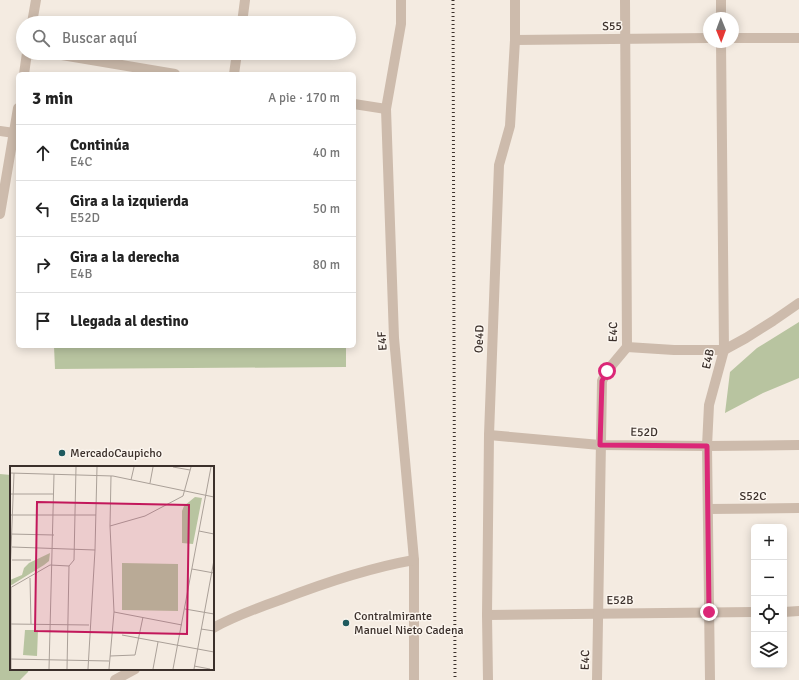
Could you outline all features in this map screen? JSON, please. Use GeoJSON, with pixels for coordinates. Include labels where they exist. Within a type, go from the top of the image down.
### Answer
{"type":"FeatureCollection","features":[{"type":"Feature","properties":{"kind":"street"},"geometry":{"type":"LineString","coordinates":[[33,16],[36,0]]}},
{"type":"Feature","properties":{"kind":"street"},"geometry":{"type":"LineString","coordinates":[[243,16],[245,0]]}},
{"type":"Feature","properties":{"kind":"street","name":"E4F"},"geometry":{"type":"LineString","coordinates":[[401,0],[401,24],[386,109],[394,338],[414,560],[414,680]]}},
{"type":"Feature","properties":{"kind":"street","name":"Oe4D"},"geometry":{"type":"LineString","coordinates":[[488,680],[487,615],[489,435],[499,165],[510,126],[515,40],[515,0]]}},
{"type":"Feature","properties":{"kind":"street","name":"E4C"},"geometry":{"type":"LineString","coordinates":[[597,680],[602,381],[607,371],[626,348],[625,0]]}},
{"type":"Feature","properties":{"kind":"street"},"geometry":{"type":"LineString","coordinates":[[721,0],[721,12]]}},
{"type":"Feature","properties":{"kind":"street","name":"S55"},"geometry":{"type":"LineString","coordinates":[[515,40],[703,38]]}},
{"type":"Feature","properties":{"kind":"street"},"geometry":{"type":"LineString","coordinates":[[739,38],[799,38]]}},
{"type":"Feature","properties":{"kind":"street","name":"E4B"},"geometry":{"type":"LineString","coordinates":[[710,680],[707,446],[709,405],[724,350],[721,48]]}},
{"type":"Feature","properties":{"kind":"street"},"geometry":{"type":"LineString","coordinates":[[24,72],[26,60]]}},
{"type":"Feature","properties":{"kind":"street"},"geometry":{"type":"LineString","coordinates":[[92,60],[163,72]]}},
{"type":"Feature","properties":{"kind":"street"},"geometry":{"type":"LineString","coordinates":[[234,72],[236,60]]}},
{"type":"Feature","properties":{"kind":"street"},"geometry":{"type":"LineString","coordinates":[[356,104],[386,109]]}},
{"type":"Feature","properties":{"kind":"street"},"geometry":{"type":"LineString","coordinates":[[0,214],[16,121]]}},
{"type":"Feature","properties":{"kind":"street"},"geometry":{"type":"LineString","coordinates":[[0,131],[14,134]]}},
{"type":"Feature","properties":{"kind":"street"},"geometry":{"type":"LineString","coordinates":[[626,348],[724,350],[773,322],[799,303]]}},
{"type":"Feature","properties":{"kind":"street","name":"E52D"},"geometry":{"type":"LineString","coordinates":[[489,435],[600,445],[799,445]]}},
{"type":"Feature","properties":{"kind":"street","name":"S52C"},"geometry":{"type":"LineString","coordinates":[[708,509],[799,508]]}},
{"type":"Feature","properties":{"kind":"street"},"geometry":{"type":"LineString","coordinates":[[214,627],[231,618],[366,570],[414,560]]}},
{"type":"Feature","properties":{"kind":"street"},"geometry":{"type":"LineString","coordinates":[[787,612],[799,611]]}},
{"type":"Feature","properties":{"kind":"street","name":"E52B"},"geometry":{"type":"LineString","coordinates":[[487,615],[751,612]]}},
{"type":"Feature","properties":{"kind":"street"},"geometry":{"type":"LineString","coordinates":[[115,680],[133,670]]}},
{"type":"Feature","properties":{"kind":"green space"},"geometry":{"type":"Polygon","coordinates":[[[799,322],[799,378],[763,393],[725,413],[730,372],[757,348],[799,322]]]}},
{"type":"Feature","properties":{"kind":"green space"},"geometry":{"type":"Polygon","coordinates":[[[54,348],[346,348],[346,367],[55,369],[54,348]]]}},
{"type":"Feature","properties":{"kind":"green space"},"geometry":{"type":"Polygon","coordinates":[[[0,474],[10,475],[10,670],[29,670],[20,680],[0,680],[0,474]]]}},
{"type":"Feature","properties":{"kind":"railway"},"geometry":{"type":"LineString","coordinates":[[453,0],[455,680]]}},
{"type":"Feature","properties":{"kind":"place","name":"MercadoCaupicho"},"geometry":{"type":"Point","coordinates":[62,453]}},
{"type":"Feature","properties":{"kind":"place","name":"Contralmirante Manuel Nieto Cadena"},"geometry":{"type":"Point","coordinates":[346,623]}},
{"type":"Feature","properties":{"kind":"route"},"geometry":{"type":"LineString","coordinates":[[607,371],[602,381],[600,445],[707,446],[709,612]]}}]}
